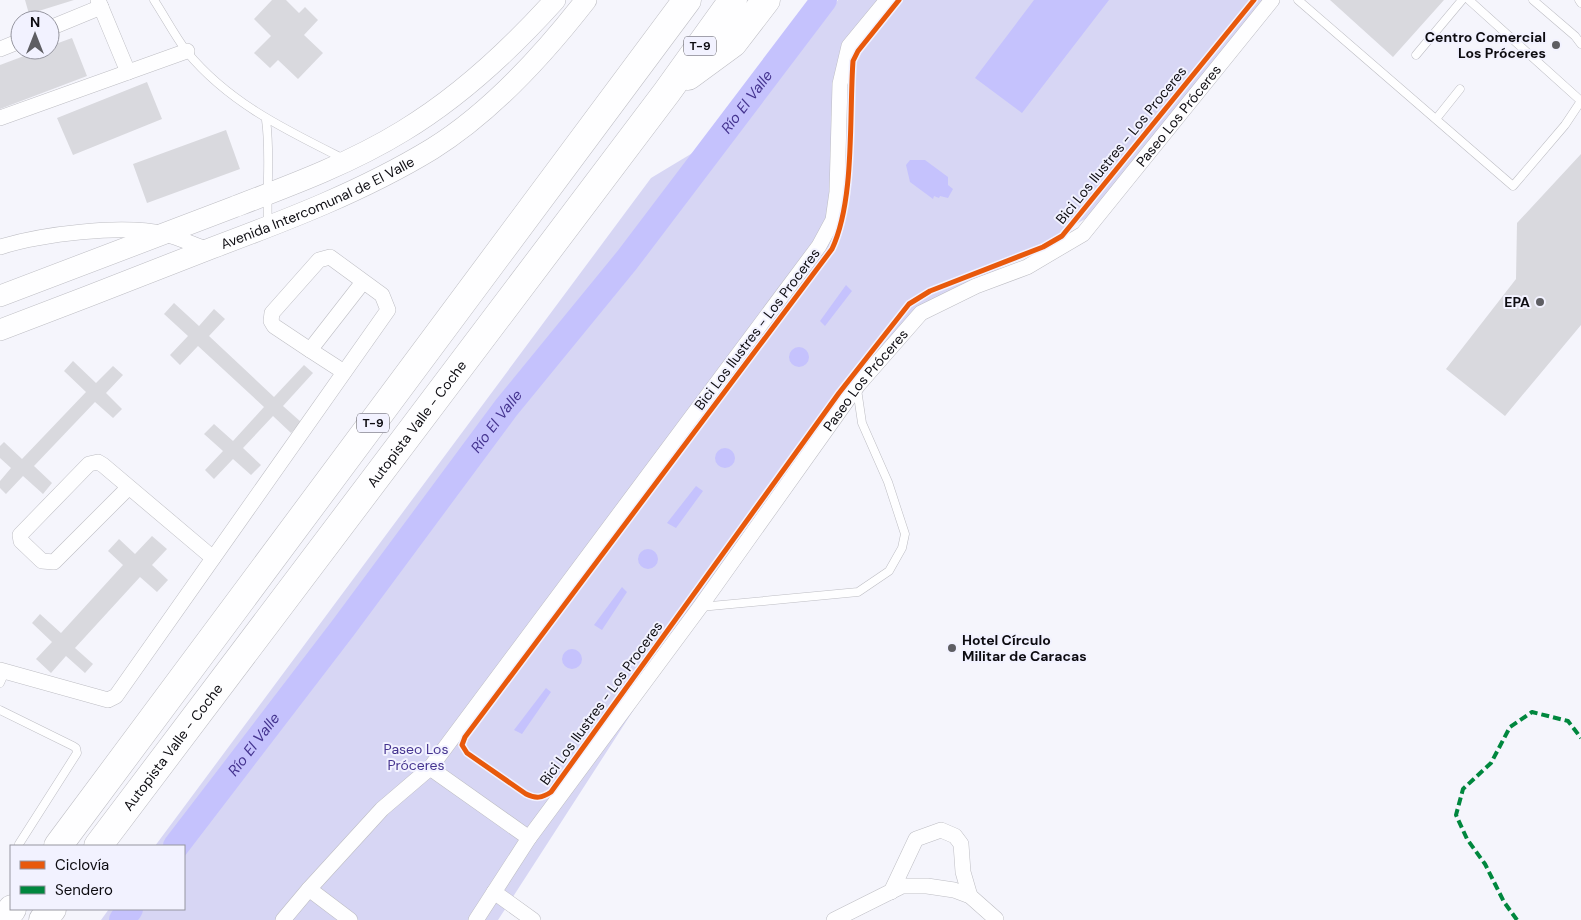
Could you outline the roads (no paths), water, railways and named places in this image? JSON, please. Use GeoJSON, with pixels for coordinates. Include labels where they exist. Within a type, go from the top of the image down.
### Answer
{"type":"FeatureCollection","features":[{"type":"Feature","properties":{"kind":"highway","name":"T-9"},"geometry":{"type":"LineString","coordinates":[[59,845],[687,0]]}},
{"type":"Feature","properties":{"kind":"highway","name":"Autopista Valle - Coche"},"geometry":{"type":"LineString","coordinates":[[99,845],[667,92],[733,0]]}},
{"type":"Feature","properties":{"kind":"highway"},"geometry":{"type":"LineString","coordinates":[[667,92],[733,43],[766,0]]}},
{"type":"Feature","properties":{"kind":"highway"},"geometry":{"type":"LineString","coordinates":[[43,920],[51,910]]}},
{"type":"Feature","properties":{"kind":"main road","name":"Avenida Intercomunal de El Valle"},"geometry":{"type":"LineString","coordinates":[[0,296],[164,234],[348,161],[404,131],[464,89],[500,57],[555,0]]}},
{"type":"Feature","properties":{"kind":"main road","name":"Avenida Intercomunal de El Valle"},"geometry":{"type":"LineString","coordinates":[[0,330],[268,227],[345,195],[433,148],[496,99],[567,24],[586,0]]}},
{"type":"Feature","properties":{"kind":"street"},"geometry":{"type":"LineString","coordinates":[[283,920],[382,809],[430,768],[819,246],[834,220],[837,192],[840,84],[849,46],[887,0]]}},
{"type":"Feature","properties":{"kind":"street","name":"Paseo Los Próceres"},"geometry":{"type":"LineString","coordinates":[[476,920],[529,838],[700,607],[857,388],[921,313],[976,286],[1028,267],[1082,234],[1272,0]]}},
{"type":"Feature","properties":{"kind":"street"},"geometry":{"type":"LineString","coordinates":[[60,23],[100,4],[128,72]]}},
{"type":"Feature","properties":{"kind":"street"},"geometry":{"type":"LineString","coordinates":[[0,118],[187,51]]}},
{"type":"Feature","properties":{"kind":"street"},"geometry":{"type":"LineString","coordinates":[[0,247],[16,242],[116,229],[164,234],[209,250]]}},
{"type":"Feature","properties":{"kind":"street"},"geometry":{"type":"LineString","coordinates":[[2,675],[108,700],[116,696],[388,310],[382,295],[330,257],[324,257],[319,260],[272,313],[271,321],[274,326],[344,372]]}},
{"type":"Feature","properties":{"kind":"street"},"geometry":{"type":"LineString","coordinates":[[310,350],[363,282]]}},
{"type":"Feature","properties":{"kind":"street"},"geometry":{"type":"LineString","coordinates":[[129,487],[54,562],[42,561],[21,541],[20,536],[89,464],[98,462],[103,465],[213,558]]}},
{"type":"Feature","properties":{"kind":"street"},"geometry":{"type":"LineString","coordinates":[[430,768],[529,838]]}},
{"type":"Feature","properties":{"kind":"street"},"geometry":{"type":"LineString","coordinates":[[891,892],[916,839],[941,830],[955,836],[961,844],[964,872],[970,896]]}},
{"type":"Feature","properties":{"kind":"street"},"geometry":{"type":"LineString","coordinates":[[834,920],[902,886],[927,886],[954,890],[970,896],[996,919]]}},
{"type":"Feature","properties":{"kind":"street"},"geometry":{"type":"LineString","coordinates":[[309,889],[350,920]]}},
{"type":"Feature","properties":{"kind":"street"},"geometry":{"type":"LineString","coordinates":[[494,892],[533,920]]}},
{"type":"Feature","properties":{"kind":"lane"},"geometry":{"type":"LineString","coordinates":[[154,0],[187,51],[210,77],[266,120],[348,161]]}},
{"type":"Feature","properties":{"kind":"lane"},"geometry":{"type":"LineString","coordinates":[[1298,0],[1514,186],[1565,125],[1581,101],[1469,0]]}},
{"type":"Feature","properties":{"kind":"lane"},"geometry":{"type":"LineString","coordinates":[[1416,55],[1462,0]]}},
{"type":"Feature","properties":{"kind":"lane"},"geometry":{"type":"LineString","coordinates":[[1533,0],[1575,36],[1581,44]]}},
{"type":"Feature","properties":{"kind":"lane"},"geometry":{"type":"LineString","coordinates":[[1436,119],[1460,88]]}},
{"type":"Feature","properties":{"kind":"lane"},"geometry":{"type":"LineString","coordinates":[[266,120],[270,146],[266,194],[268,227]]}},
{"type":"Feature","properties":{"kind":"lane"},"geometry":{"type":"LineString","coordinates":[[700,607],[858,592],[889,571],[902,548],[905,534],[888,482],[862,423],[857,388]]}},
{"type":"Feature","properties":{"kind":"lane"},"geometry":{"type":"LineString","coordinates":[[0,710],[76,748],[77,753],[19,844]]}},
{"type":"Feature","properties":{"kind":"water"},"geometry":{"type":"Polygon","coordinates":[[[1034,0],[1109,0],[1022,113],[975,78],[1034,0]]]}},
{"type":"Feature","properties":{"kind":"water"},"geometry":{"type":"Polygon","coordinates":[[[910,160],[925,160],[948,177],[948,185],[953,189],[948,198],[934,196],[933,199],[910,182],[906,165],[910,160]]]}},
{"type":"Feature","properties":{"kind":"water"},"geometry":{"type":"Polygon","coordinates":[[[846,285],[852,291],[825,326],[820,321],[846,285]]]}},
{"type":"Feature","properties":{"kind":"water"},"geometry":{"type":"Polygon","coordinates":[[[799,347],[806,350],[809,357],[806,364],[799,367],[792,364],[789,357],[792,350],[799,347]]]}},
{"type":"Feature","properties":{"kind":"water"},"geometry":{"type":"Polygon","coordinates":[[[725,448],[732,451],[735,458],[732,465],[725,468],[718,465],[715,458],[718,451],[725,448]]]}},
{"type":"Feature","properties":{"kind":"water"},"geometry":{"type":"Polygon","coordinates":[[[696,486],[703,491],[676,528],[667,523],[696,486]]]}},
{"type":"Feature","properties":{"kind":"water"},"geometry":{"type":"Polygon","coordinates":[[[648,549],[655,552],[658,559],[655,566],[648,569],[641,566],[638,559],[641,552],[648,549]]]}},
{"type":"Feature","properties":{"kind":"water"},"geometry":{"type":"Polygon","coordinates":[[[622,587],[627,592],[602,630],[594,625],[622,587]]]}},
{"type":"Feature","properties":{"kind":"water"},"geometry":{"type":"Polygon","coordinates":[[[572,649],[579,652],[582,659],[579,666],[572,669],[565,666],[562,659],[565,652],[572,649]]]}},
{"type":"Feature","properties":{"kind":"water"},"geometry":{"type":"Polygon","coordinates":[[[546,688],[551,692],[522,734],[514,730],[546,688]]]}},
{"type":"Feature","properties":{"kind":"waterway","name":"Río El Valle"},"geometry":{"type":"LineString","coordinates":[[177,845],[343,628],[506,408],[627,260],[824,0]]}},
{"type":"Feature","properties":{"kind":"waterway","name":"Río El Valle"},"geometry":{"type":"LineString","coordinates":[[122,920],[129,910]]}},
{"type":"Feature","properties":{"kind":"place","name":"Centro Comercial Los Próceres"},"geometry":{"type":"Point","coordinates":[1556,45]}},
{"type":"Feature","properties":{"kind":"place","name":"EPA"},"geometry":{"type":"Point","coordinates":[1540,302]}},
{"type":"Feature","properties":{"kind":"place","name":"Hotel Círculo Militar de Caracas"},"geometry":{"type":"Point","coordinates":[952,648]}}]}
